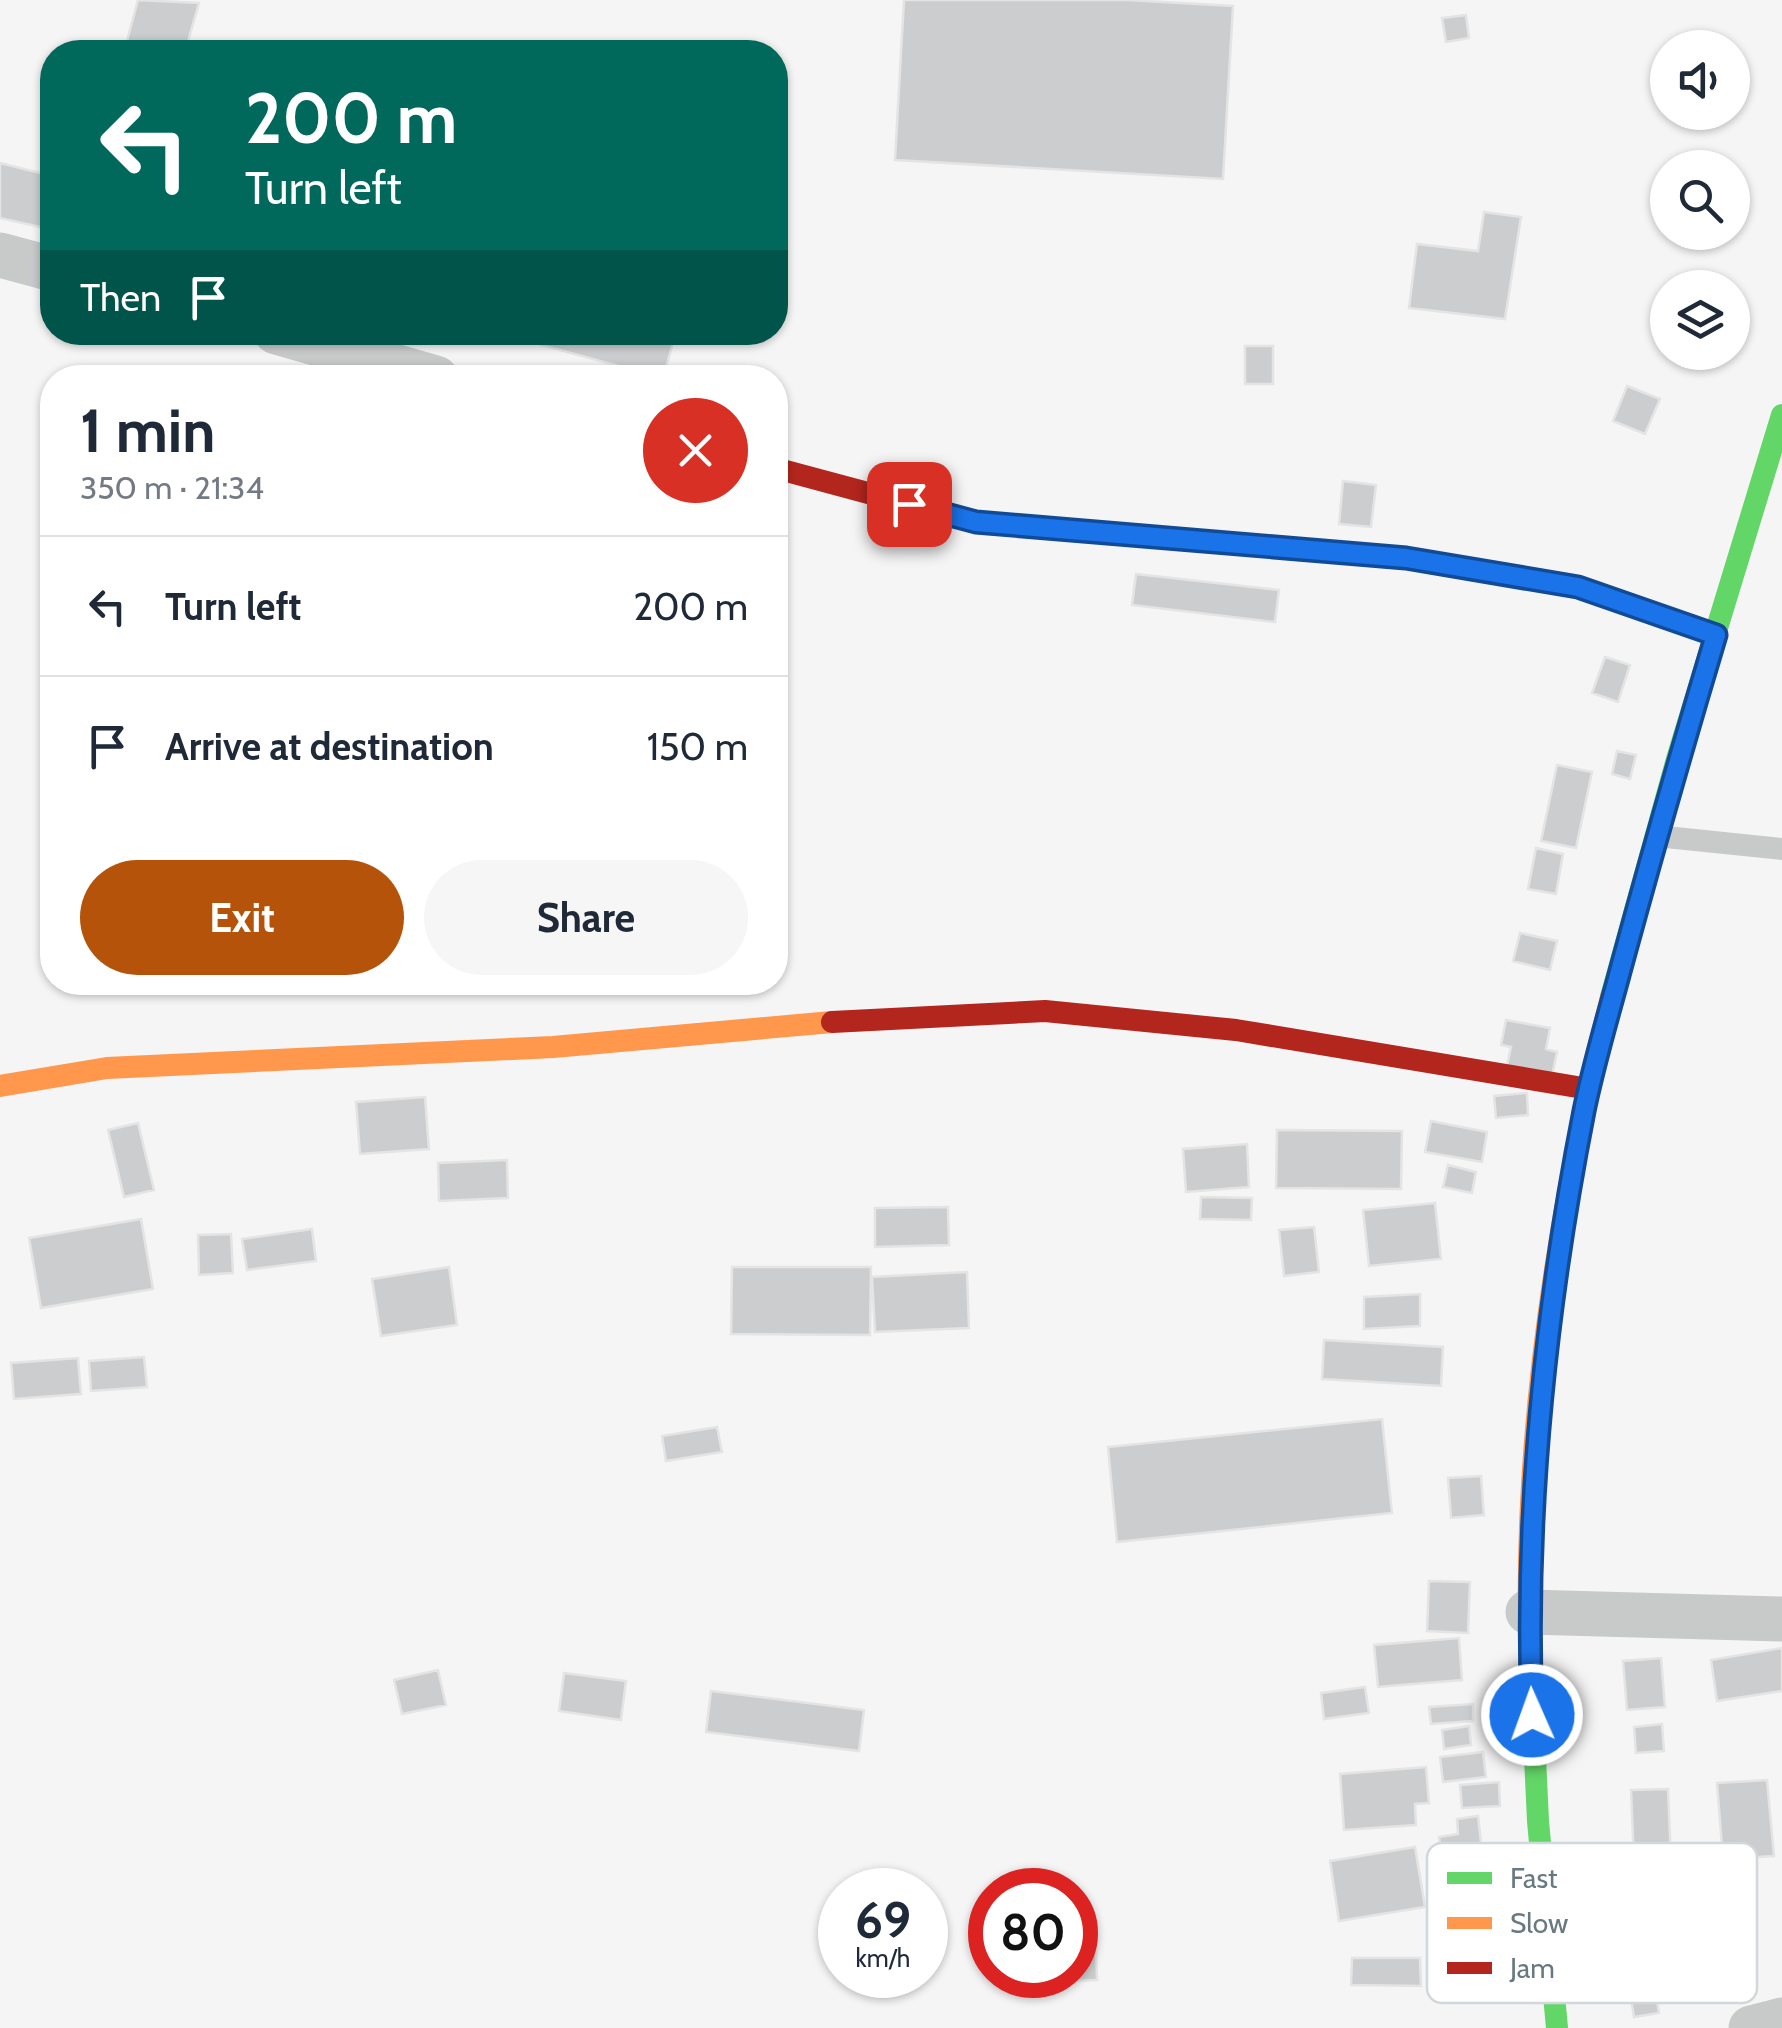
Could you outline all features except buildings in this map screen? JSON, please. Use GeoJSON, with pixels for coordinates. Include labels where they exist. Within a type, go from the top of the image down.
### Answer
{"type":"FeatureCollection","features":[{"type":"Feature","properties":{"kind":"main road"},"geometry":{"type":"LineString","coordinates":[[1540,1843],[1528,1612],[1534,1478],[1551,1309],[1589,1090],[1656,836],[1782,415]]}},
{"type":"Feature","properties":{"kind":"main road"},"geometry":{"type":"LineString","coordinates":[[788,471],[976,522],[1406,558],[1578,587],[1716,635]]}},
{"type":"Feature","properties":{"kind":"main road"},"geometry":{"type":"LineString","coordinates":[[0,1086],[107,1068],[535,1048],[901,1016],[1045,1011],[1236,1030],[1589,1090]]}},
{"type":"Feature","properties":{"kind":"main road"},"geometry":{"type":"LineString","coordinates":[[1555,2003],[1557,2028]]}},
{"type":"Feature","properties":{"kind":"street"},"geometry":{"type":"LineString","coordinates":[[0,255],[40,267]]}},
{"type":"Feature","properties":{"kind":"street"},"geometry":{"type":"LineString","coordinates":[[321,345],[391,365]]}},
{"type":"Feature","properties":{"kind":"street"},"geometry":{"type":"LineString","coordinates":[[1528,1612],[1782,1620]]}},
{"type":"Feature","properties":{"kind":"street"},"geometry":{"type":"LineString","coordinates":[[1751,2028],[1782,2020]]}},
{"type":"Feature","properties":{"kind":"lane"},"geometry":{"type":"LineString","coordinates":[[1656,836],[1782,849]]}},
{"type":"Feature","properties":{"kind":"traffic: fast"},"geometry":{"type":"LineString","coordinates":[[1611,997],[1677,759],[1782,415]]}},
{"type":"Feature","properties":{"kind":"traffic: fast"},"geometry":{"type":"LineString","coordinates":[[1505,575],[1578,587],[1716,635]]}},
{"type":"Feature","properties":{"kind":"traffic: fast"},"geometry":{"type":"LineString","coordinates":[[1529,1631],[1540,1843]]}},
{"type":"Feature","properties":{"kind":"traffic: fast"},"geometry":{"type":"LineString","coordinates":[[1555,2003],[1557,2028]]}},
{"type":"Feature","properties":{"kind":"traffic: slow"},"geometry":{"type":"LineString","coordinates":[[1529,1631],[1533,1471],[1549,1311],[1576,1153],[1611,997]]}},
{"type":"Feature","properties":{"kind":"traffic: slow"},"geometry":{"type":"LineString","coordinates":[[0,1086],[107,1068],[553,1047],[832,1022]]}},
{"type":"Feature","properties":{"kind":"traffic: jam"},"geometry":{"type":"LineString","coordinates":[[788,471],[976,522],[1406,558],[1505,575]]}},
{"type":"Feature","properties":{"kind":"traffic: jam"},"geometry":{"type":"LineString","coordinates":[[832,1022],[1045,1011],[1236,1030],[1589,1089]]}},
{"type":"Feature","properties":{"kind":"route"},"geometry":{"type":"LineString","coordinates":[[909,504],[976,522],[1406,558],[1578,587],[1716,635],[1656,836],[1584,1108],[1551,1309],[1534,1478],[1528,1612],[1532,1715]]}}]}
